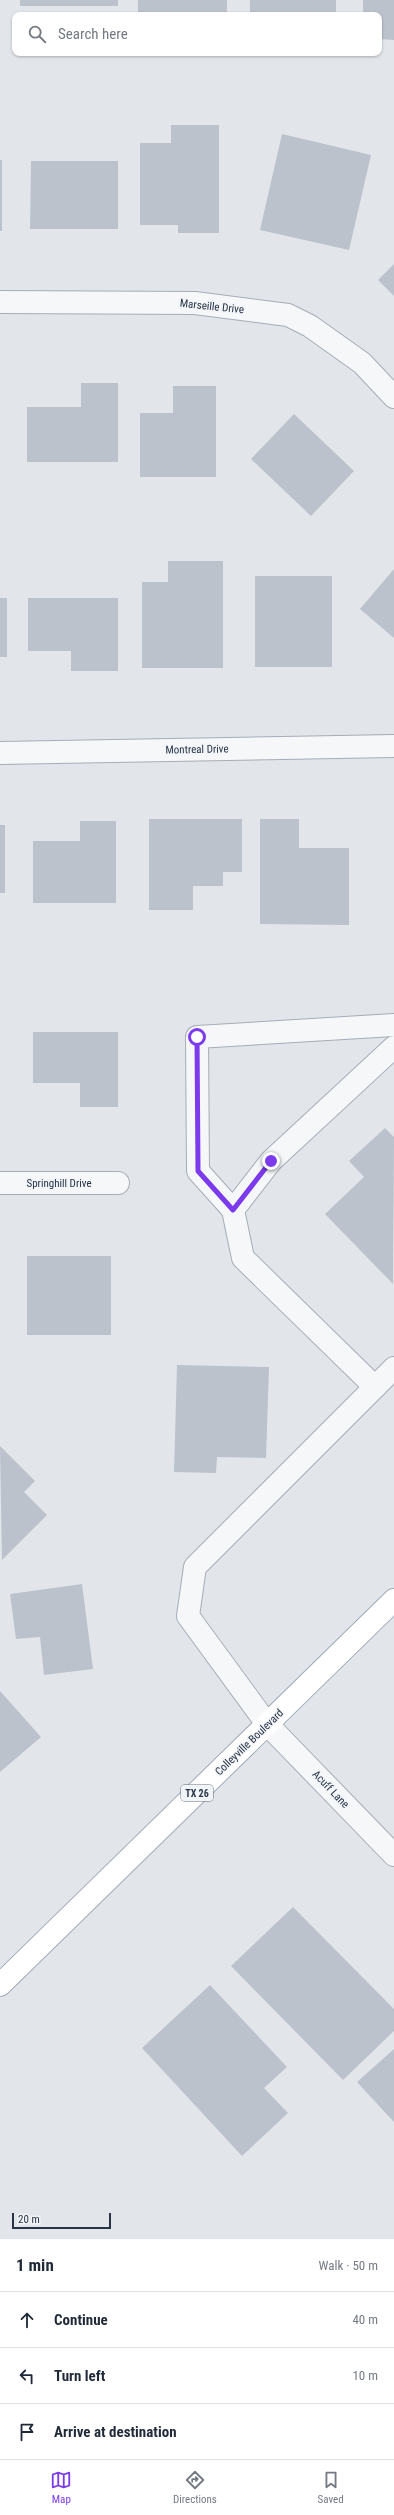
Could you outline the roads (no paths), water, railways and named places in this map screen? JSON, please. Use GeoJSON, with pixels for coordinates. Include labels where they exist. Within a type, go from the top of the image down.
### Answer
{"type":"FeatureCollection","features":[{"type":"Feature","properties":{"kind":"main road","name":"Colleyville Boulevard"},"geometry":{"type":"LineString","coordinates":[[0,1986],[394,1600]]}},
{"type":"Feature","properties":{"kind":"street","name":"Marseille Drive"},"geometry":{"type":"LineString","coordinates":[[0,302],[196,303],[288,315],[310,326],[362,363],[394,397]]}},
{"type":"Feature","properties":{"kind":"street","name":"Montreal Drive"},"geometry":{"type":"LineString","coordinates":[[0,753],[394,746]]}},
{"type":"Feature","properties":{"kind":"street"},"geometry":{"type":"LineString","coordinates":[[375,1387],[243,1258],[233,1210],[198,1171],[197,1037],[394,1025]]}},
{"type":"Feature","properties":{"kind":"street"},"geometry":{"type":"LineString","coordinates":[[233,1210],[271,1161],[394,1047]]}},
{"type":"Feature","properties":{"kind":"street","name":"Springhill Drive"},"geometry":{"type":"LineString","coordinates":[[0,1183],[118,1183]]}},
{"type":"Feature","properties":{"kind":"street","name":"Acuff Lane"},"geometry":{"type":"LineString","coordinates":[[394,1368],[196,1568],[188,1616],[267,1724],[394,1855]]}}]}
